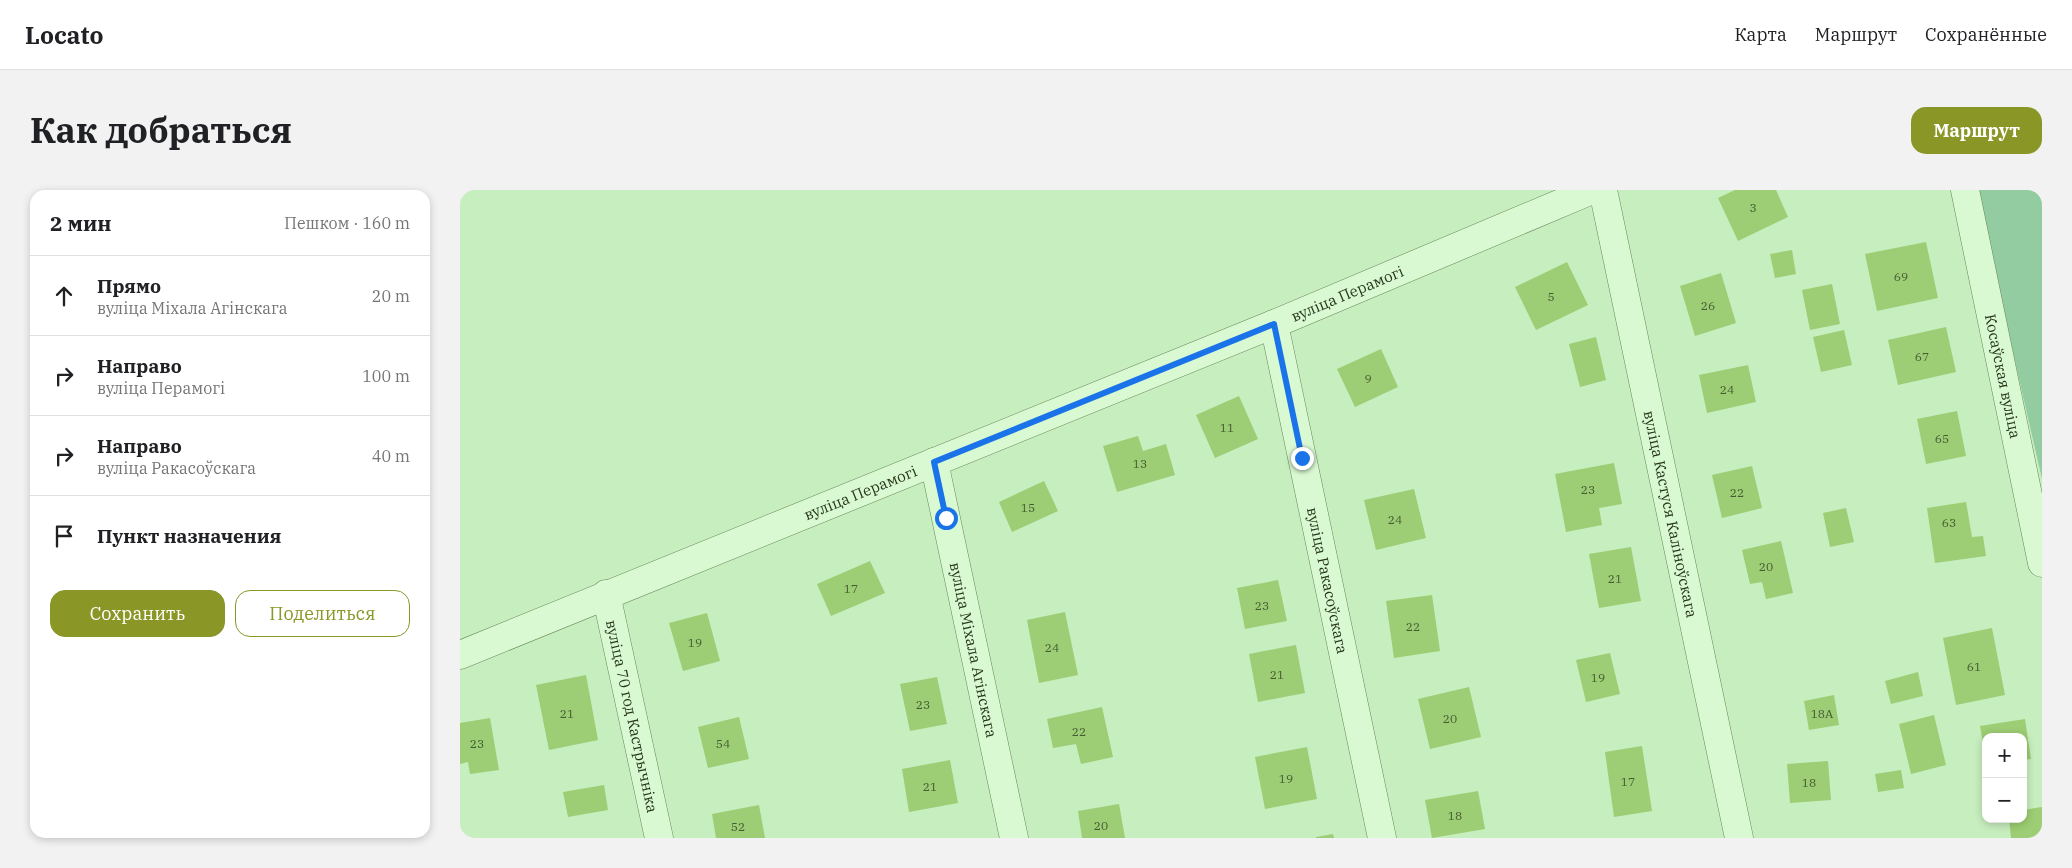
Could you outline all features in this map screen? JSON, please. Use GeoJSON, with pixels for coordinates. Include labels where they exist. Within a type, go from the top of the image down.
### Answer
{"type":"FeatureCollection","features":[{"type":"Feature","properties":{"kind":"street","name":"вуліца Перамогі"},"geometry":{"type":"LineString","coordinates":[[460,655],[606,594],[1274,324],[1592,190]]}},
{"type":"Feature","properties":{"kind":"street","name":"вуліца Кастуся Каліноўскага"},"geometry":{"type":"LineString","coordinates":[[1603,190],[1739,838]]}},
{"type":"Feature","properties":{"kind":"street","name":"Косаўская вуліца"},"geometry":{"type":"LineString","coordinates":[[1965,190],[2042,563]]}},
{"type":"Feature","properties":{"kind":"street","name":"вуліца Ракасоўскага"},"geometry":{"type":"LineString","coordinates":[[1274,324],[1382,838]]}},
{"type":"Feature","properties":{"kind":"street","name":"вуліца Міхала Агінскага"},"geometry":{"type":"LineString","coordinates":[[934,462],[1014,838]]}},
{"type":"Feature","properties":{"kind":"street","name":"вуліца 70 год Кастрычніка"},"geometry":{"type":"LineString","coordinates":[[606,594],[659,838]]}},
{"type":"Feature","properties":{"kind":"green space"},"geometry":{"type":"Polygon","coordinates":[[[1976,190],[2042,190],[2042,479],[1976,190]]]}},
{"type":"Feature","properties":{"kind":"building"},"geometry":{"type":"Polygon","coordinates":[[[1735,190],[1776,190],[1788,217],[1738,241],[1718,198],[1735,190]]]}},
{"type":"Feature","properties":{"kind":"building"},"geometry":{"type":"Polygon","coordinates":[[[1926,242],[1938,298],[1877,311],[1865,254],[1926,242]]]}},
{"type":"Feature","properties":{"kind":"building"},"geometry":{"type":"Polygon","coordinates":[[[1792,250],[1796,274],[1775,278],[1770,254],[1792,250]]]}},
{"type":"Feature","properties":{"kind":"building"},"geometry":{"type":"Polygon","coordinates":[[[1567,262],[1588,305],[1536,330],[1515,287],[1567,262]]]}},
{"type":"Feature","properties":{"kind":"building"},"geometry":{"type":"Polygon","coordinates":[[[1721,273],[1736,323],[1695,336],[1680,286],[1721,273]]]}},
{"type":"Feature","properties":{"kind":"building"},"geometry":{"type":"Polygon","coordinates":[[[1832,284],[1840,324],[1810,330],[1802,290],[1832,284]]]}},
{"type":"Feature","properties":{"kind":"building"},"geometry":{"type":"Polygon","coordinates":[[[1946,327],[1956,372],[1898,385],[1888,340],[1946,327]]]}},
{"type":"Feature","properties":{"kind":"building"},"geometry":{"type":"Polygon","coordinates":[[[1844,330],[1852,365],[1821,372],[1813,337],[1844,330]]]}},
{"type":"Feature","properties":{"kind":"building"},"geometry":{"type":"Polygon","coordinates":[[[1596,337],[1606,380],[1580,387],[1569,344],[1596,337]]]}},
{"type":"Feature","properties":{"kind":"building"},"geometry":{"type":"Polygon","coordinates":[[[1381,349],[1398,387],[1355,407],[1337,369],[1381,349]]]}},
{"type":"Feature","properties":{"kind":"building"},"geometry":{"type":"Polygon","coordinates":[[[1748,365],[1756,402],[1707,413],[1699,375],[1748,365]]]}},
{"type":"Feature","properties":{"kind":"building"},"geometry":{"type":"Polygon","coordinates":[[[1239,396],[1258,439],[1215,458],[1196,415],[1239,396]]]}},
{"type":"Feature","properties":{"kind":"building"},"geometry":{"type":"Polygon","coordinates":[[[1957,411],[1966,456],[1926,464],[1917,419],[1957,411]]]}},
{"type":"Feature","properties":{"kind":"building"},"geometry":{"type":"Polygon","coordinates":[[[1138,436],[1143,451],[1166,444],[1175,475],[1117,492],[1103,446],[1138,436]]]}},
{"type":"Feature","properties":{"kind":"building"},"geometry":{"type":"Polygon","coordinates":[[[1614,463],[1622,504],[1599,508],[1602,525],[1566,532],[1555,474],[1614,463]]]}},
{"type":"Feature","properties":{"kind":"building"},"geometry":{"type":"Polygon","coordinates":[[[1752,466],[1762,508],[1722,518],[1712,475],[1752,466]]]}},
{"type":"Feature","properties":{"kind":"building"},"geometry":{"type":"Polygon","coordinates":[[[1044,481],[1058,511],[1012,532],[999,502],[1044,481]]]}},
{"type":"Feature","properties":{"kind":"building"},"geometry":{"type":"Polygon","coordinates":[[[1414,489],[1426,538],[1376,550],[1364,500],[1414,489]]]}},
{"type":"Feature","properties":{"kind":"building"},"geometry":{"type":"Polygon","coordinates":[[[1966,502],[1972,537],[1983,536],[1986,556],[1935,563],[1927,508],[1966,502]]]}},
{"type":"Feature","properties":{"kind":"building"},"geometry":{"type":"Polygon","coordinates":[[[1846,508],[1854,542],[1830,547],[1823,513],[1846,508]]]}},
{"type":"Feature","properties":{"kind":"building"},"geometry":{"type":"Polygon","coordinates":[[[1781,541],[1793,593],[1766,599],[1762,582],[1750,584],[1742,550],[1781,541]]]}},
{"type":"Feature","properties":{"kind":"building"},"geometry":{"type":"Polygon","coordinates":[[[1631,547],[1641,601],[1599,608],[1589,554],[1631,547]]]}},
{"type":"Feature","properties":{"kind":"building"},"geometry":{"type":"Polygon","coordinates":[[[870,561],[885,593],[831,616],[817,584],[870,561]]]}},
{"type":"Feature","properties":{"kind":"building"},"geometry":{"type":"Polygon","coordinates":[[[1278,580],[1287,621],[1245,629],[1237,588],[1278,580]]]}},
{"type":"Feature","properties":{"kind":"building"},"geometry":{"type":"Polygon","coordinates":[[[1432,595],[1440,651],[1394,658],[1386,601],[1432,595]]]}},
{"type":"Feature","properties":{"kind":"building"},"geometry":{"type":"Polygon","coordinates":[[[1065,612],[1078,675],[1039,683],[1027,620],[1065,612]]]}},
{"type":"Feature","properties":{"kind":"building"},"geometry":{"type":"Polygon","coordinates":[[[707,613],[720,661],[683,671],[669,623],[707,613]]]}},
{"type":"Feature","properties":{"kind":"building"},"geometry":{"type":"Polygon","coordinates":[[[1992,628],[2005,695],[1956,705],[1943,638],[1992,628]]]}},
{"type":"Feature","properties":{"kind":"building"},"geometry":{"type":"Polygon","coordinates":[[[1296,645],[1305,693],[1258,702],[1249,654],[1296,645]]]}},
{"type":"Feature","properties":{"kind":"building"},"geometry":{"type":"Polygon","coordinates":[[[1610,653],[1620,694],[1586,702],[1576,660],[1610,653]]]}},
{"type":"Feature","properties":{"kind":"building"},"geometry":{"type":"Polygon","coordinates":[[[1918,672],[1923,696],[1891,704],[1885,681],[1918,672]]]}},
{"type":"Feature","properties":{"kind":"building"},"geometry":{"type":"Polygon","coordinates":[[[586,675],[598,740],[549,750],[536,685],[586,675]]]}},
{"type":"Feature","properties":{"kind":"building"},"geometry":{"type":"Polygon","coordinates":[[[937,677],[947,724],[910,731],[900,684],[937,677]]]}},
{"type":"Feature","properties":{"kind":"building"},"geometry":{"type":"Polygon","coordinates":[[[1469,687],[1481,737],[1430,749],[1418,699],[1469,687]]]}},
{"type":"Feature","properties":{"kind":"building"},"geometry":{"type":"Polygon","coordinates":[[[1834,695],[1839,725],[1809,730],[1804,701],[1834,695]]]}},
{"type":"Feature","properties":{"kind":"building"},"geometry":{"type":"Polygon","coordinates":[[[1102,707],[1113,757],[1081,764],[1076,744],[1053,748],[1047,719],[1102,707]]]}},
{"type":"Feature","properties":{"kind":"building"},"geometry":{"type":"Polygon","coordinates":[[[1934,715],[1946,765],[1911,774],[1899,724],[1934,715]]]}},
{"type":"Feature","properties":{"kind":"building"},"geometry":{"type":"Polygon","coordinates":[[[739,717],[749,759],[708,768],[698,727],[739,717]]]}},
{"type":"Feature","properties":{"kind":"building"},"geometry":{"type":"Polygon","coordinates":[[[490,718],[499,770],[470,774],[468,762],[460,764],[460,723],[490,718]]]}},
{"type":"Feature","properties":{"kind":"building"},"geometry":{"type":"Polygon","coordinates":[[[2025,719],[2031,759],[2027,760],[2027,733],[1982,733],[1982,738],[1980,726],[2025,719]]]}},
{"type":"Feature","properties":{"kind":"building"},"geometry":{"type":"Polygon","coordinates":[[[1642,746],[1652,811],[1614,817],[1605,752],[1642,746]]]}},
{"type":"Feature","properties":{"kind":"building"},"geometry":{"type":"Polygon","coordinates":[[[1307,747],[1317,799],[1265,809],[1255,757],[1307,747]]]}},
{"type":"Feature","properties":{"kind":"building"},"geometry":{"type":"Polygon","coordinates":[[[950,760],[958,803],[909,812],[902,769],[950,760]]]}},
{"type":"Feature","properties":{"kind":"building"},"geometry":{"type":"Polygon","coordinates":[[[1828,761],[1831,800],[1790,803],[1787,764],[1828,761]]]}},
{"type":"Feature","properties":{"kind":"building"},"geometry":{"type":"Polygon","coordinates":[[[1901,770],[1904,788],[1878,792],[1875,774],[1901,770]]]}},
{"type":"Feature","properties":{"kind":"building"},"geometry":{"type":"Polygon","coordinates":[[[604,785],[608,810],[568,817],[563,792],[604,785]]]}},
{"type":"Feature","properties":{"kind":"building"},"geometry":{"type":"Polygon","coordinates":[[[1478,791],[1485,829],[1432,838],[1425,800],[1478,791]]]}},
{"type":"Feature","properties":{"kind":"building"},"geometry":{"type":"Polygon","coordinates":[[[1119,804],[1125,838],[1082,838],[1078,811],[1119,804]]]}},
{"type":"Feature","properties":{"kind":"building"},"geometry":{"type":"Polygon","coordinates":[[[759,805],[765,838],[716,838],[712,814],[759,805]]]}},
{"type":"Feature","properties":{"kind":"building"},"geometry":{"type":"Polygon","coordinates":[[[2042,807],[2042,838],[2011,838],[2009,823],[2027,823],[2027,809],[2042,807]]]}},
{"type":"Feature","properties":{"kind":"building"},"geometry":{"type":"Polygon","coordinates":[[[1333,834],[1334,838],[1316,838],[1316,837],[1333,834]]]}},
{"type":"Feature","properties":{"kind":"route"},"geometry":{"type":"LineString","coordinates":[[946,518],[934,462],[1274,324],[1302,458]]}}]}
